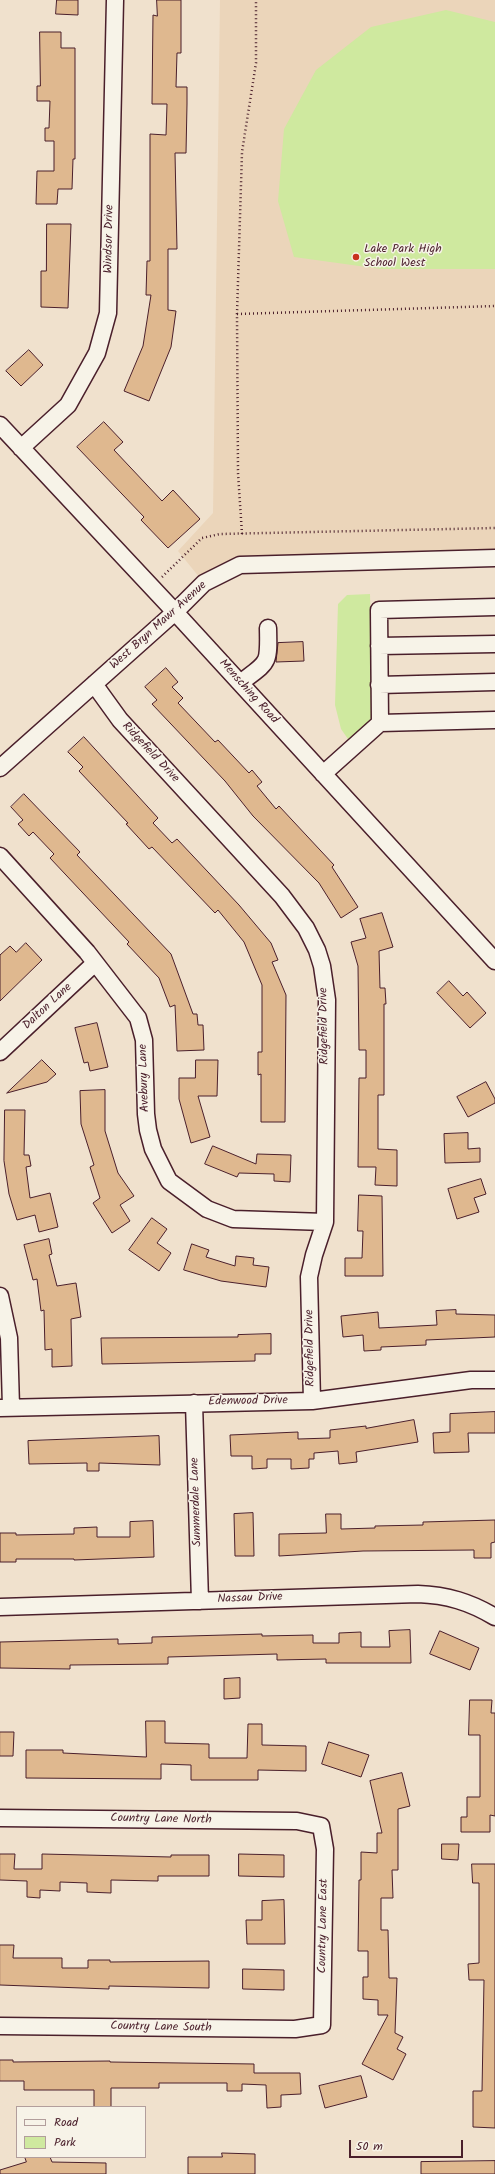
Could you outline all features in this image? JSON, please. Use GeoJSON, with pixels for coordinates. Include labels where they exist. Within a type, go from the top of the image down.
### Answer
{"type":"FeatureCollection","features":[{"type":"Feature","properties":{"kind":"street","name":"Windsor Drive"},"geometry":{"type":"LineString","coordinates":[[21,448],[68,405],[97,353],[108,313],[115,0]]}},
{"type":"Feature","properties":{"kind":"street","name":"Mensching Road"},"geometry":{"type":"LineString","coordinates":[[0,425],[175,612],[495,961]]}},
{"type":"Feature","properties":{"kind":"street","name":"West Bryn Mawr Avenue"},"geometry":{"type":"LineString","coordinates":[[0,768],[175,612],[204,582],[240,565],[495,558]]}},
{"type":"Feature","properties":{"kind":"street"},"geometry":{"type":"LineString","coordinates":[[380,722],[379,610],[495,607]]}},
{"type":"Feature","properties":{"kind":"street"},"geometry":{"type":"LineString","coordinates":[[240,683],[266,663],[269,650],[268,628]]}},
{"type":"Feature","properties":{"kind":"street"},"geometry":{"type":"LineString","coordinates":[[379,646],[495,644]]}},
{"type":"Feature","properties":{"kind":"street"},"geometry":{"type":"LineString","coordinates":[[379,685],[495,682]]}},
{"type":"Feature","properties":{"kind":"street","name":"Ridgefield Drive"},"geometry":{"type":"LineString","coordinates":[[94,684],[120,720],[282,896],[306,928],[317,950],[322,966],[327,1000],[325,1222],[314,1255],[309,1277],[312,1401]]}},
{"type":"Feature","properties":{"kind":"street"},"geometry":{"type":"LineString","coordinates":[[323,774],[380,722],[495,720]]}},
{"type":"Feature","properties":{"kind":"street","name":"Avebury Lane"},"geometry":{"type":"LineString","coordinates":[[0,856],[95,963],[138,1018],[144,1040],[146,1114],[148,1130],[153,1149],[169,1181],[207,1209],[233,1219],[325,1222]]}},
{"type":"Feature","properties":{"kind":"street","name":"Dalton Lane"},"geometry":{"type":"LineString","coordinates":[[0,1052],[95,963]]}},
{"type":"Feature","properties":{"kind":"street"},"geometry":{"type":"LineString","coordinates":[[0,1296],[9,1338],[5,1408]]}},
{"type":"Feature","properties":{"kind":"street","name":"Edenwood Drive"},"geometry":{"type":"LineString","coordinates":[[5,1408],[312,1401],[471,1380],[495,1380]]}},
{"type":"Feature","properties":{"kind":"street","name":"Summerdale Lane"},"geometry":{"type":"LineString","coordinates":[[194,1403],[200,1601]]}},
{"type":"Feature","properties":{"kind":"street","name":"Nassau Drive"},"geometry":{"type":"LineString","coordinates":[[0,1607],[435,1594],[464,1601],[495,1616]]}},
{"type":"Feature","properties":{"kind":"street","name":"Country Lane North"},"geometry":{"type":"LineString","coordinates":[[0,1818],[297,1821],[320,1826]]}},
{"type":"Feature","properties":{"kind":"street","name":"Country Lane East"},"geometry":{"type":"LineString","coordinates":[[320,1826],[324,1849],[322,2025]]}},
{"type":"Feature","properties":{"kind":"street","name":"Country Lane South"},"geometry":{"type":"LineString","coordinates":[[0,2026],[295,2029],[322,2025]]}},
{"type":"Feature","properties":{"kind":"path"},"geometry":{"type":"LineString","coordinates":[[242,534],[238,473],[237,314],[242,152],[251,104],[256,63],[256,0]]}},
{"type":"Feature","properties":{"kind":"path"},"geometry":{"type":"LineString","coordinates":[[237,314],[495,306]]}},
{"type":"Feature","properties":{"kind":"path"},"geometry":{"type":"LineString","coordinates":[[152,588],[202,538],[242,534],[495,528]]}},
{"type":"Feature","properties":{"kind":"shaded area","name":"Lake Park High School West"},"geometry":{"type":"Polygon","coordinates":[[[220,0],[495,0],[495,558],[240,565],[204,583],[178,551],[213,513],[220,0]]]}},
{"type":"Feature","properties":{"kind":"green space"},"geometry":{"type":"Polygon","coordinates":[[[446,10],[495,22],[495,269],[381,269],[294,257],[278,201],[284,129],[316,70],[371,27],[446,10]]]}},
{"type":"Feature","properties":{"kind":"green space"},"geometry":{"type":"Polygon","coordinates":[[[370,594],[373,717],[352,739],[348,739],[341,729],[335,705],[338,604],[347,595],[370,594]]]}},
{"type":"Feature","properties":{"kind":"building"},"geometry":{"type":"Polygon","coordinates":[[[57,0],[78,0],[78,15],[56,14],[57,0]]]}},
{"type":"Feature","properties":{"kind":"building"},"geometry":{"type":"Polygon","coordinates":[[[157,0],[181,0],[181,53],[177,53],[176,87],[187,87],[187,104],[186,153],[175,153],[177,249],[168,249],[168,310],[176,311],[171,347],[149,401],[124,391],[143,346],[151,295],[146,295],[147,261],[150,261],[150,134],[166,135],[167,104],[152,104],[153,15],[157,16],[157,0]]]}},
{"type":"Feature","properties":{"kind":"building"},"geometry":{"type":"Polygon","coordinates":[[[40,32],[61,32],[61,48],[75,48],[75,159],[73,159],[72,189],[58,189],[57,204],[36,204],[37,171],[54,171],[54,141],[45,141],[45,128],[49,128],[50,101],[37,101],[37,86],[40,86],[40,32]]]}},
{"type":"Feature","properties":{"kind":"building"},"geometry":{"type":"Polygon","coordinates":[[[47,224],[71,224],[68,308],[41,307],[41,271],[46,271],[47,224]]]}},
{"type":"Feature","properties":{"kind":"building"},"geometry":{"type":"Polygon","coordinates":[[[29,350],[43,365],[21,386],[6,371],[29,350]]]}},
{"type":"Feature","properties":{"kind":"building"},"geometry":{"type":"Polygon","coordinates":[[[104,422],[123,442],[114,450],[162,501],[173,490],[200,519],[168,548],[141,520],[144,517],[77,447],[104,422]]]}},
{"type":"Feature","properties":{"kind":"building"},"geometry":{"type":"Polygon","coordinates":[[[303,642],[304,661],[276,662],[278,643],[303,642]]]}},
{"type":"Feature","properties":{"kind":"building"},"geometry":{"type":"Polygon","coordinates":[[[166,668],[178,682],[172,687],[183,698],[178,703],[215,742],[218,740],[249,773],[252,770],[262,782],[257,786],[276,809],[279,806],[334,865],[332,867],[358,907],[341,918],[319,883],[253,816],[225,781],[152,704],[157,700],[145,687],[166,668]]]}},
{"type":"Feature","properties":{"kind":"building"},"geometry":{"type":"Polygon","coordinates":[[[84,737],[158,818],[153,823],[172,843],[177,839],[239,905],[271,943],[278,960],[272,962],[286,995],[285,1122],[261,1122],[261,1074],[258,1075],[258,1052],[262,1052],[262,985],[244,942],[218,910],[215,913],[152,847],[149,849],[126,824],[128,823],[79,771],[83,767],[68,752],[84,737]]]}},
{"type":"Feature","properties":{"kind":"building"},"geometry":{"type":"Polygon","coordinates":[[[24,794],[80,852],[77,855],[171,954],[193,1014],[197,1014],[198,1025],[203,1025],[204,1050],[177,1051],[175,1005],[170,1007],[159,978],[127,944],[129,942],[50,858],[54,854],[33,832],[29,836],[18,824],[23,820],[11,807],[24,794]]]}},
{"type":"Feature","properties":{"kind":"building"},"geometry":{"type":"Polygon","coordinates":[[[382,913],[393,947],[379,951],[380,988],[385,988],[386,1004],[384,1004],[384,1095],[378,1095],[378,1149],[397,1150],[397,1186],[375,1185],[376,1167],[358,1167],[359,1078],[366,1078],[366,1050],[359,1050],[358,966],[351,942],[366,938],[360,919],[382,913]]]}},
{"type":"Feature","properties":{"kind":"building"},"geometry":{"type":"Polygon","coordinates":[[[26,943],[42,960],[0,1001],[0,955],[10,946],[16,952],[26,943]]]}},
{"type":"Feature","properties":{"kind":"building"},"geometry":{"type":"Polygon","coordinates":[[[449,981],[463,996],[467,992],[486,1013],[470,1028],[437,993],[449,981]]]}},
{"type":"Feature","properties":{"kind":"building"},"geometry":{"type":"Polygon","coordinates":[[[97,1023],[108,1067],[90,1071],[88,1062],[84,1063],[75,1028],[97,1023]]]}},
{"type":"Feature","properties":{"kind":"building"},"geometry":{"type":"Polygon","coordinates":[[[42,1060],[56,1074],[47,1082],[7,1093],[42,1060]]]}},
{"type":"Feature","properties":{"kind":"building"},"geometry":{"type":"Polygon","coordinates":[[[196,1060],[218,1060],[217,1096],[198,1096],[210,1137],[191,1143],[179,1099],[179,1078],[195,1078],[196,1060]]]}},
{"type":"Feature","properties":{"kind":"building"},"geometry":{"type":"Polygon","coordinates":[[[486,1082],[495,1099],[495,1103],[468,1117],[457,1097],[486,1082]]]}},
{"type":"Feature","properties":{"kind":"building"},"geometry":{"type":"Polygon","coordinates":[[[105,1090],[105,1131],[118,1173],[134,1196],[120,1205],[130,1221],[112,1233],[93,1203],[100,1198],[90,1167],[94,1165],[81,1124],[80,1091],[105,1090]]]}},
{"type":"Feature","properties":{"kind":"building"},"geometry":{"type":"Polygon","coordinates":[[[5,1110],[25,1110],[24,1155],[29,1155],[31,1166],[26,1167],[30,1198],[50,1193],[58,1227],[39,1232],[35,1215],[17,1220],[9,1194],[4,1161],[5,1110]]]}},
{"type":"Feature","properties":{"kind":"building"},"geometry":{"type":"Polygon","coordinates":[[[468,1133],[468,1149],[480,1148],[480,1162],[445,1163],[444,1134],[468,1133]]]}},
{"type":"Feature","properties":{"kind":"building"},"geometry":{"type":"Polygon","coordinates":[[[213,1146],[256,1164],[257,1154],[291,1155],[290,1182],[274,1181],[274,1174],[239,1173],[237,1177],[205,1164],[213,1146]]]}},
{"type":"Feature","properties":{"kind":"building"},"geometry":{"type":"Polygon","coordinates":[[[481,1179],[486,1194],[474,1198],[479,1212],[457,1219],[448,1189],[481,1179]]]}},
{"type":"Feature","properties":{"kind":"building"},"geometry":{"type":"Polygon","coordinates":[[[359,1195],[382,1196],[383,1276],[345,1276],[345,1258],[362,1258],[363,1231],[358,1231],[359,1195]]]}},
{"type":"Feature","properties":{"kind":"building"},"geometry":{"type":"Polygon","coordinates":[[[152,1218],[167,1229],[157,1243],[171,1253],[159,1271],[129,1250],[152,1218]]]}},
{"type":"Feature","properties":{"kind":"building"},"geometry":{"type":"Polygon","coordinates":[[[49,1239],[52,1254],[49,1255],[57,1286],[76,1283],[81,1317],[71,1319],[72,1366],[52,1367],[52,1349],[45,1350],[44,1310],[41,1311],[37,1279],[33,1280],[24,1245],[49,1239]]]}},
{"type":"Feature","properties":{"kind":"building"},"geometry":{"type":"Polygon","coordinates":[[[192,1244],[209,1250],[206,1257],[235,1266],[236,1256],[254,1258],[253,1265],[269,1267],[266,1287],[221,1281],[184,1270],[192,1244]]]}},
{"type":"Feature","properties":{"kind":"building"},"geometry":{"type":"Polygon","coordinates":[[[456,1310],[456,1314],[495,1315],[495,1337],[426,1340],[426,1345],[381,1347],[381,1350],[364,1351],[363,1335],[343,1337],[341,1316],[378,1312],[379,1328],[437,1325],[436,1311],[456,1310]]]}},
{"type":"Feature","properties":{"kind":"building"},"geometry":{"type":"Polygon","coordinates":[[[271,1334],[271,1354],[255,1354],[255,1361],[102,1364],[101,1338],[238,1337],[238,1335],[271,1334]]]}},
{"type":"Feature","properties":{"kind":"building"},"geometry":{"type":"Polygon","coordinates":[[[495,1412],[495,1433],[468,1433],[469,1452],[434,1453],[433,1433],[450,1432],[450,1414],[495,1412]]]}},
{"type":"Feature","properties":{"kind":"building"},"geometry":{"type":"Polygon","coordinates":[[[414,1420],[418,1442],[356,1452],[357,1462],[339,1464],[338,1451],[314,1453],[314,1459],[309,1459],[309,1468],[291,1469],[291,1459],[267,1459],[267,1468],[252,1469],[252,1456],[231,1456],[230,1435],[298,1432],[298,1439],[330,1438],[330,1430],[366,1426],[366,1428],[414,1420]]]}},
{"type":"Feature","properties":{"kind":"building"},"geometry":{"type":"Polygon","coordinates":[[[159,1436],[160,1465],[99,1463],[99,1471],[87,1471],[87,1463],[29,1464],[28,1441],[159,1436]]]}},
{"type":"Feature","properties":{"kind":"building"},"geometry":{"type":"Polygon","coordinates":[[[253,1513],[254,1556],[235,1556],[234,1514],[253,1513]]]}},
{"type":"Feature","properties":{"kind":"building"},"geometry":{"type":"Polygon","coordinates":[[[326,1514],[341,1514],[341,1529],[375,1528],[375,1526],[423,1525],[423,1522],[495,1520],[495,1542],[491,1543],[491,1558],[474,1558],[474,1550],[363,1551],[279,1556],[279,1534],[326,1533],[326,1514]]]}},
{"type":"Feature","properties":{"kind":"building"},"geometry":{"type":"Polygon","coordinates":[[[153,1521],[154,1557],[74,1560],[16,1559],[16,1562],[0,1562],[0,1533],[16,1533],[16,1535],[74,1534],[74,1528],[97,1527],[97,1537],[130,1537],[130,1522],[153,1521]]]}},
{"type":"Feature","properties":{"kind":"building"},"geometry":{"type":"Polygon","coordinates":[[[410,1630],[411,1663],[326,1663],[326,1659],[277,1660],[277,1654],[168,1657],[168,1664],[70,1665],[70,1669],[0,1668],[0,1642],[118,1639],[118,1644],[152,1643],[152,1637],[262,1634],[262,1636],[313,1635],[313,1643],[339,1643],[339,1633],[361,1632],[361,1647],[390,1647],[389,1631],[410,1630]]]}},
{"type":"Feature","properties":{"kind":"building"},"geometry":{"type":"Polygon","coordinates":[[[440,1631],[479,1648],[470,1670],[430,1654],[440,1631]]]}},
{"type":"Feature","properties":{"kind":"building"},"geometry":{"type":"Polygon","coordinates":[[[240,1678],[240,1698],[224,1699],[224,1679],[240,1678]]]}},
{"type":"Feature","properties":{"kind":"building"},"geometry":{"type":"Polygon","coordinates":[[[470,1700],[492,1700],[491,1713],[495,1713],[495,1816],[490,1815],[490,1832],[461,1832],[461,1817],[467,1817],[467,1797],[480,1797],[480,1735],[469,1735],[470,1700]]]}},
{"type":"Feature","properties":{"kind":"building"},"geometry":{"type":"Polygon","coordinates":[[[146,1721],[165,1721],[165,1743],[209,1744],[209,1758],[247,1758],[248,1724],[262,1724],[262,1745],[306,1746],[306,1771],[258,1770],[258,1780],[191,1780],[191,1765],[161,1764],[161,1779],[26,1778],[26,1750],[63,1750],[63,1753],[146,1757],[146,1721]]]}},
{"type":"Feature","properties":{"kind":"building"},"geometry":{"type":"Polygon","coordinates":[[[0,1732],[14,1732],[13,1756],[0,1756],[0,1732]]]}},
{"type":"Feature","properties":{"kind":"building"},"geometry":{"type":"Polygon","coordinates":[[[329,1742],[369,1755],[361,1777],[322,1764],[329,1742]]]}},
{"type":"Feature","properties":{"kind":"building"},"geometry":{"type":"Polygon","coordinates":[[[402,1773],[410,1806],[398,1809],[398,1870],[392,1870],[393,1898],[381,1898],[381,1930],[388,1930],[389,1978],[397,1978],[395,2033],[403,2037],[397,2049],[406,2054],[393,2080],[362,2064],[388,2015],[378,2015],[378,2000],[363,1999],[363,1977],[368,1977],[368,1951],[358,1951],[359,1880],[361,1880],[361,1852],[377,1853],[377,1833],[382,1833],[370,1781],[402,1773]]]}},
{"type":"Feature","properties":{"kind":"building"},"geometry":{"type":"Polygon","coordinates":[[[442,1844],[459,1844],[458,1860],[442,1859],[442,1844]]]}},
{"type":"Feature","properties":{"kind":"building"},"geometry":{"type":"Polygon","coordinates":[[[0,1854],[15,1854],[14,1869],[42,1869],[42,1854],[171,1857],[171,1855],[209,1855],[209,1876],[158,1876],[158,1881],[111,1880],[111,1893],[87,1892],[87,1883],[60,1882],[60,1891],[40,1890],[40,1898],[27,1897],[27,1881],[0,1880],[0,1854]]]}},
{"type":"Feature","properties":{"kind":"building"},"geometry":{"type":"Polygon","coordinates":[[[239,1854],[284,1855],[284,1877],[239,1876],[239,1854]]]}},
{"type":"Feature","properties":{"kind":"building"},"geometry":{"type":"Polygon","coordinates":[[[472,1864],[495,1864],[495,2128],[473,2127],[473,2091],[482,2091],[484,1980],[469,1980],[468,1964],[479,1963],[479,1883],[473,1883],[472,1864]]]}},
{"type":"Feature","properties":{"kind":"building"},"geometry":{"type":"Polygon","coordinates":[[[284,1900],[285,1944],[247,1944],[246,1920],[262,1920],[262,1901],[284,1900]]]}},
{"type":"Feature","properties":{"kind":"building"},"geometry":{"type":"Polygon","coordinates":[[[0,1945],[14,1945],[13,1958],[62,1958],[62,1968],[88,1968],[88,1960],[110,1960],[110,1962],[209,1961],[209,1988],[109,1986],[109,1989],[0,1985],[0,1945]]]}},
{"type":"Feature","properties":{"kind":"building"},"geometry":{"type":"Polygon","coordinates":[[[243,1969],[284,1970],[284,1990],[243,1989],[243,1969]]]}},
{"type":"Feature","properties":{"kind":"building"},"geometry":{"type":"Polygon","coordinates":[[[0,2060],[13,2060],[13,2062],[110,2061],[254,2064],[254,2073],[300,2073],[301,2094],[281,2095],[281,2107],[267,2108],[266,2085],[242,2084],[242,2091],[227,2091],[227,2083],[159,2083],[159,2088],[111,2088],[111,2106],[94,2106],[94,2090],[24,2090],[24,2081],[0,2081],[0,2060]]]}},
{"type":"Feature","properties":{"kind":"building"},"geometry":{"type":"Polygon","coordinates":[[[361,2076],[367,2097],[325,2108],[319,2086],[361,2076]]]}},
{"type":"Feature","properties":{"kind":"building"},"geometry":{"type":"Polygon","coordinates":[[[222,2153],[255,2154],[255,2174],[188,2174],[188,2157],[222,2157],[222,2153]]]}},
{"type":"Feature","properties":{"kind":"building"},"geometry":{"type":"Polygon","coordinates":[[[25,2158],[50,2158],[52,2162],[106,2163],[106,2174],[0,2174],[0,2170],[26,2162],[25,2158]]]}},
{"type":"Feature","properties":{"kind":"building"},"geometry":{"type":"Polygon","coordinates":[[[495,2161],[495,2174],[421,2174],[421,2162],[495,2161]]]}},
{"type":"Feature","properties":{"kind":"place","name":"Lake Park High School West"},"geometry":{"type":"Point","coordinates":[356,257]}}]}
